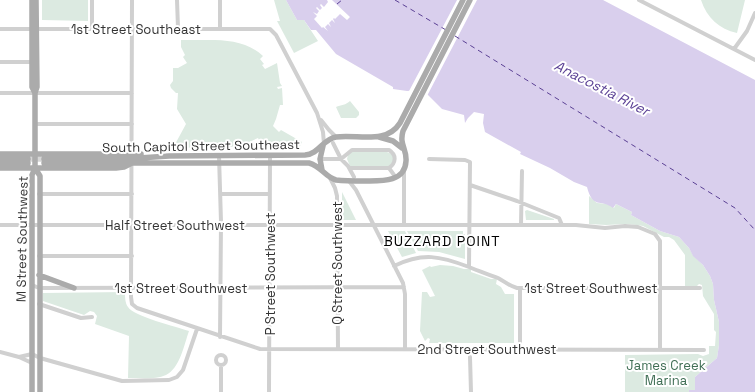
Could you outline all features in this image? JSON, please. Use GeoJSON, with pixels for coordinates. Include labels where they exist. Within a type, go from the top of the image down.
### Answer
{"type":"FeatureCollection","features":[{"type":"Feature","properties":{"kind":"main road"},"geometry":{"type":"LineString","coordinates":[[32,0],[37,88],[35,93],[35,168]]}},
{"type":"Feature","properties":{"kind":"main road"},"geometry":{"type":"LineString","coordinates":[[35,93],[32,87],[32,62],[36,0]]}},
{"type":"Feature","properties":{"kind":"main road"},"geometry":{"type":"LineString","coordinates":[[0,154],[36,154],[219,163],[311,163],[317,166],[330,178],[336,180],[389,180],[398,176],[404,167],[406,158],[401,142],[408,113],[463,0]]}},
{"type":"Feature","properties":{"kind":"main road"},"geometry":{"type":"LineString","coordinates":[[377,137],[388,134],[394,130],[408,113],[470,0]]}},
{"type":"Feature","properties":{"kind":"main road"},"geometry":{"type":"LineString","coordinates":[[336,137],[377,137],[393,140],[404,149]]}},
{"type":"Feature","properties":{"kind":"main road","name":"South Capitol Street Southeast"},"geometry":{"type":"LineString","coordinates":[[132,158],[169,156],[308,155],[316,152],[323,144],[336,137]]}},
{"type":"Feature","properties":{"kind":"main road"},"geometry":{"type":"LineString","coordinates":[[323,144],[320,159],[323,172]]}},
{"type":"Feature","properties":{"kind":"main road"},"geometry":{"type":"LineString","coordinates":[[44,161],[132,158]]}},
{"type":"Feature","properties":{"kind":"main road"},"geometry":{"type":"LineString","coordinates":[[0,168],[116,168],[124,167],[132,158]]}},
{"type":"Feature","properties":{"kind":"main road"},"geometry":{"type":"LineString","coordinates":[[0,159],[28,161],[0,163]]}},
{"type":"Feature","properties":{"kind":"main road","name":"M Street Southwest"},"geometry":{"type":"LineString","coordinates":[[35,168],[40,176],[40,392]]}},
{"type":"Feature","properties":{"kind":"main road","name":"M Street Southwest"},"geometry":{"type":"LineString","coordinates":[[32,392],[32,175],[35,168]]}},
{"type":"Feature","properties":{"kind":"main road"},"geometry":{"type":"LineString","coordinates":[[39,275],[74,288]]}},
{"type":"Feature","properties":{"kind":"street"},"geometry":{"type":"LineString","coordinates":[[92,0],[92,29]]}},
{"type":"Feature","properties":{"kind":"street"},"geometry":{"type":"LineString","coordinates":[[132,0],[132,288]]}},
{"type":"Feature","properties":{"kind":"street"},"geometry":{"type":"LineString","coordinates":[[177,0],[178,28]]}},
{"type":"Feature","properties":{"kind":"street"},"geometry":{"type":"LineString","coordinates":[[220,0],[220,28]]}},
{"type":"Feature","properties":{"kind":"street"},"geometry":{"type":"LineString","coordinates":[[639,0],[755,60]]}},
{"type":"Feature","properties":{"kind":"street"},"geometry":{"type":"LineString","coordinates":[[734,50],[747,31],[755,13]]}},
{"type":"Feature","properties":{"kind":"street","name":"1st Street Southeast"},"geometry":{"type":"LineString","coordinates":[[0,29],[272,29],[317,113]]}},
{"type":"Feature","properties":{"kind":"street"},"geometry":{"type":"LineString","coordinates":[[0,62],[32,62]]}},
{"type":"Feature","properties":{"kind":"street"},"geometry":{"type":"LineString","coordinates":[[0,93],[132,93]]}},
{"type":"Feature","properties":{"kind":"street"},"geometry":{"type":"LineString","coordinates":[[317,113],[328,129],[336,137]]}},
{"type":"Feature","properties":{"kind":"street"},"geometry":{"type":"LineString","coordinates":[[317,113],[323,132],[323,144]]}},
{"type":"Feature","properties":{"kind":"street"},"geometry":{"type":"LineString","coordinates":[[36,124],[132,124]]}},
{"type":"Feature","properties":{"kind":"street"},"geometry":{"type":"LineString","coordinates":[[332,143],[341,159],[350,168],[352,179],[404,287],[405,349]]}},
{"type":"Feature","properties":{"kind":"street"},"geometry":{"type":"LineString","coordinates":[[389,150],[392,143]]}},
{"type":"Feature","properties":{"kind":"street"},"geometry":{"type":"LineString","coordinates":[[322,159],[341,159],[352,150],[389,150],[393,153],[395,158],[390,168]]}},
{"type":"Feature","properties":{"kind":"street"},"geometry":{"type":"LineString","coordinates":[[219,156],[221,194],[220,337]]}},
{"type":"Feature","properties":{"kind":"street","name":"P Street Southwest"},"geometry":{"type":"LineString","coordinates":[[269,392],[270,156]]}},
{"type":"Feature","properties":{"kind":"street"},"geometry":{"type":"LineString","coordinates":[[429,159],[468,161],[470,164],[469,267]]}},
{"type":"Feature","properties":{"kind":"street"},"geometry":{"type":"LineString","coordinates":[[404,167],[404,225]]}},
{"type":"Feature","properties":{"kind":"street"},"geometry":{"type":"LineString","coordinates":[[350,168],[390,168]]}},
{"type":"Feature","properties":{"kind":"street"},"geometry":{"type":"LineString","coordinates":[[390,168],[394,174]]}},
{"type":"Feature","properties":{"kind":"street"},"geometry":{"type":"LineString","coordinates":[[521,225],[522,171]]}},
{"type":"Feature","properties":{"kind":"street","name":"Q Street Southwest"},"geometry":{"type":"LineString","coordinates":[[330,178],[334,184],[337,194],[338,349]]}},
{"type":"Feature","properties":{"kind":"street"},"geometry":{"type":"LineString","coordinates":[[470,185],[559,218],[562,225]]}},
{"type":"Feature","properties":{"kind":"street"},"geometry":{"type":"LineString","coordinates":[[39,194],[132,194]]}},
{"type":"Feature","properties":{"kind":"street"},"geometry":{"type":"LineString","coordinates":[[221,194],[270,194]]}},
{"type":"Feature","properties":{"kind":"street","name":"Half Street Southwest"},"geometry":{"type":"LineString","coordinates":[[0,225],[562,225],[605,228],[637,226],[644,228],[659,238],[660,288]]}},
{"type":"Feature","properties":{"kind":"street"},"geometry":{"type":"LineString","coordinates":[[39,256],[132,256]]}},
{"type":"Feature","properties":{"kind":"street","name":"1st Street Southwest"},"geometry":{"type":"LineString","coordinates":[[394,266],[411,258],[429,256],[444,258],[497,278],[513,287],[520,288],[700,288]]}},
{"type":"Feature","properties":{"kind":"street","name":"1st Street Southwest"},"geometry":{"type":"LineString","coordinates":[[32,285],[39,288],[404,287]]}},
{"type":"Feature","properties":{"kind":"street","name":"2nd Street Southwest"},"geometry":{"type":"LineString","coordinates":[[132,288],[132,303],[136,308],[255,348],[704,350]]}},
{"type":"Feature","properties":{"kind":"street"},"geometry":{"type":"LineString","coordinates":[[520,288],[520,349]]}},
{"type":"Feature","properties":{"kind":"street"},"geometry":{"type":"LineString","coordinates":[[660,288],[660,349]]}},
{"type":"Feature","properties":{"kind":"street"},"geometry":{"type":"LineString","coordinates":[[39,304],[81,318],[92,317]]}},
{"type":"Feature","properties":{"kind":"street"},"geometry":{"type":"LineString","coordinates":[[19,357],[32,354],[40,358],[122,381],[169,380],[177,377],[183,370],[197,329]]}},
{"type":"Feature","properties":{"kind":"street"},"geometry":{"type":"LineString","coordinates":[[0,352],[19,357],[32,363]]}},
{"type":"Feature","properties":{"kind":"street"},"geometry":{"type":"LineString","coordinates":[[470,357],[471,392]]}},
{"type":"Feature","properties":{"kind":"street"},"geometry":{"type":"LineString","coordinates":[[221,365],[221,392]]}},
{"type":"Feature","properties":{"kind":"green space"},"geometry":{"type":"Polygon","coordinates":[[[42,0],[88,0],[88,21],[42,20],[42,0]]]}},
{"type":"Feature","properties":{"kind":"green space"},"geometry":{"type":"Polygon","coordinates":[[[274,0],[286,0],[297,20],[304,20],[318,41],[294,53],[277,21],[280,21],[274,0]]]}},
{"type":"Feature","properties":{"kind":"green space"},"geometry":{"type":"Polygon","coordinates":[[[701,0],[745,0],[737,33],[725,29],[714,22],[701,0]]]}},
{"type":"Feature","properties":{"kind":"green space"},"geometry":{"type":"Polygon","coordinates":[[[181,40],[224,40],[235,42],[254,49],[263,56],[260,59],[264,64],[262,65],[265,69],[277,63],[280,83],[282,86],[277,87],[278,89],[282,88],[283,105],[280,105],[273,126],[279,132],[281,130],[302,142],[299,148],[257,148],[260,142],[258,138],[242,145],[231,147],[173,148],[186,124],[177,109],[178,93],[171,88],[170,85],[173,81],[173,68],[178,68],[187,63],[183,57],[185,55],[181,47],[181,40]]]}},
{"type":"Feature","properties":{"kind":"green space"},"geometry":{"type":"Polygon","coordinates":[[[350,101],[359,112],[359,115],[356,118],[341,118],[336,107],[350,101]]]}},
{"type":"Feature","properties":{"kind":"green space"},"geometry":{"type":"Polygon","coordinates":[[[351,152],[387,152],[392,154],[394,159],[390,166],[350,166],[347,159],[351,152]]]}},
{"type":"Feature","properties":{"kind":"green space"},"geometry":{"type":"Polygon","coordinates":[[[342,192],[356,220],[342,220],[342,192]]]}},
{"type":"Feature","properties":{"kind":"green space","name":"James Creek Marina"},"geometry":{"type":"Polygon","coordinates":[[[589,196],[597,203],[609,204],[614,208],[616,204],[632,212],[631,215],[660,231],[679,237],[703,265],[710,276],[713,284],[714,300],[719,322],[719,345],[717,358],[695,377],[695,390],[690,390],[689,392],[625,392],[625,355],[698,354],[703,356],[709,354],[709,346],[715,346],[716,332],[714,330],[714,314],[703,296],[702,285],[685,286],[685,255],[674,240],[669,237],[664,237],[643,226],[626,224],[589,224],[589,196]]]}},
{"type":"Feature","properties":{"kind":"green space"},"geometry":{"type":"Polygon","coordinates":[[[527,210],[554,220],[526,220],[525,211],[527,210]]]}},
{"type":"Feature","properties":{"kind":"green space"},"geometry":{"type":"Polygon","coordinates":[[[388,231],[405,231],[416,253],[402,257],[388,231]]]}},
{"type":"Feature","properties":{"kind":"green space"},"geometry":{"type":"Polygon","coordinates":[[[407,231],[463,231],[463,234],[465,234],[465,259],[439,252],[418,251],[407,231]]]}},
{"type":"Feature","properties":{"kind":"green space"},"geometry":{"type":"Polygon","coordinates":[[[440,265],[471,269],[471,272],[491,279],[497,279],[496,284],[501,287],[505,294],[514,294],[514,343],[429,343],[430,339],[428,338],[425,341],[420,331],[422,292],[427,292],[430,297],[435,296],[422,270],[430,266],[440,265]]]}},
{"type":"Feature","properties":{"kind":"green space"},"geometry":{"type":"Polygon","coordinates":[[[125,292],[126,304],[138,314],[189,331],[178,362],[171,372],[162,377],[128,378],[129,336],[95,324],[97,316],[94,312],[90,311],[84,315],[43,301],[43,293],[125,292]]]}},
{"type":"Feature","properties":{"kind":"water","name":"Anacostia River"},"geometry":{"type":"Polygon","coordinates":[[[286,0],[603,0],[755,80],[755,392],[689,392],[689,390],[695,390],[695,377],[717,358],[719,345],[719,322],[714,300],[713,284],[710,276],[703,265],[693,256],[689,248],[679,237],[660,231],[631,215],[632,212],[616,204],[613,208],[594,201],[589,194],[587,187],[574,182],[550,168],[520,154],[521,152],[485,132],[483,123],[484,114],[474,112],[465,123],[464,115],[442,109],[423,90],[407,91],[393,89],[393,87],[336,54],[316,30],[311,30],[304,20],[297,20],[286,0]]]}},
{"type":"Feature","properties":{"kind":"pier"},"geometry":{"type":"Polygon","coordinates":[[[327,0],[332,0],[350,17],[347,20],[340,14],[333,19],[335,23],[332,20],[329,23],[331,27],[328,24],[325,27],[328,31],[323,27],[322,28],[314,19],[317,16],[313,12],[317,14],[319,11],[316,8],[317,7],[320,10],[322,8],[320,5],[321,4],[324,7],[328,2],[327,0]]]}},
{"type":"Feature","properties":{"kind":"pier"},"geometry":{"type":"Polygon","coordinates":[[[457,0],[477,0],[427,96],[421,91],[408,93],[457,0]]]}},
{"type":"Feature","properties":{"kind":"ferry route"},"geometry":{"type":"LineString","coordinates":[[337,4],[342,0]]}},
{"type":"Feature","properties":{"kind":"ferry route"},"geometry":{"type":"LineString","coordinates":[[395,0],[446,30]]}},
{"type":"Feature","properties":{"kind":"ferry route"},"geometry":{"type":"LineString","coordinates":[[455,36],[735,208],[755,230]]}},
{"type":"Feature","properties":{"kind":"tunnel"},"geometry":{"type":"LineString","coordinates":[[28,159],[44,159]]}},
{"type":"Feature","properties":{"kind":"district","name":"BUZZARD POINT"},"geometry":{"type":"Point","coordinates":[442,241]}}]}
